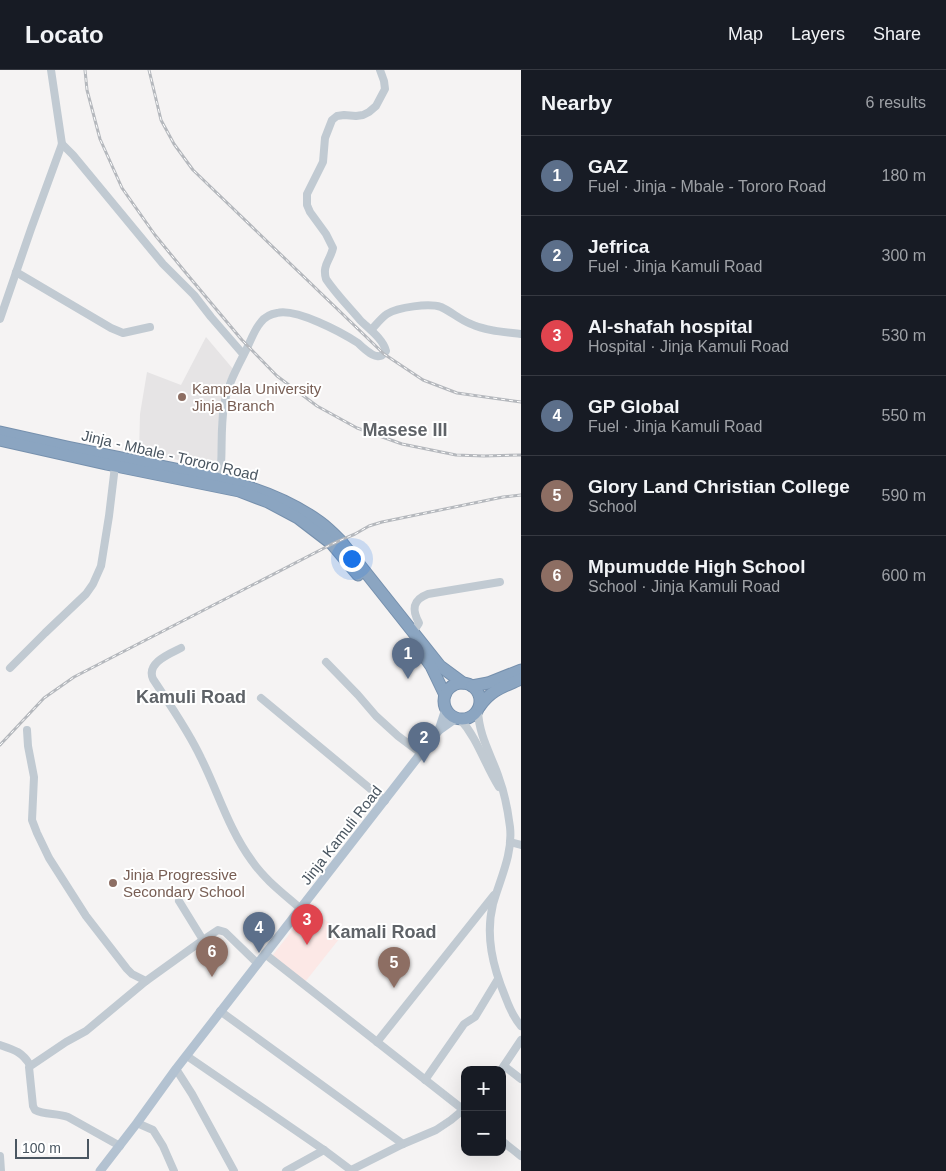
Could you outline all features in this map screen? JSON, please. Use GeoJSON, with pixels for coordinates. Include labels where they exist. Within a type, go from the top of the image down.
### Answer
{"type":"FeatureCollection","features":[{"type":"Feature","properties":{"kind":"highway","name":"Jinja - Mbale - Tororo Road"},"geometry":{"type":"LineString","coordinates":[[0,432],[220,478],[273,496],[294,506],[321,523],[340,540],[440,666],[467,684]]}},
{"type":"Feature","properties":{"kind":"highway","name":"Jinja - Mbale - Tororo Road"},"geometry":{"type":"LineString","coordinates":[[0,440],[240,492],[268,502],[298,518],[332,544],[381,602],[431,666],[445,695]]}},
{"type":"Feature","properties":{"kind":"highway"},"geometry":{"type":"LineString","coordinates":[[521,670],[488,684],[455,684],[449,688],[445,695],[446,709],[450,715],[458,719],[467,719],[473,716],[486,697],[492,692],[521,679]]}},
{"type":"Feature","properties":{"kind":"highway"},"geometry":{"type":"LineString","coordinates":[[467,684],[479,694],[479,708]]}},
{"type":"Feature","properties":{"kind":"main road","name":"Jinja Kamuli Road"},"geometry":{"type":"LineString","coordinates":[[100,1171],[220,1011],[422,754],[439,730],[446,709]]}},
{"type":"Feature","properties":{"kind":"main road","name":"Jinja Kamuli Road"},"geometry":{"type":"LineString","coordinates":[[439,730],[458,719]]}},
{"type":"Feature","properties":{"kind":"street"},"geometry":{"type":"LineString","coordinates":[[0,319],[62,144],[51,70]]}},
{"type":"Feature","properties":{"kind":"street"},"geometry":{"type":"LineString","coordinates":[[220,478],[224,406],[228,388],[256,328],[262,321],[270,315],[289,312],[316,322],[356,342],[374,355],[382,355],[386,351],[385,346],[360,320],[326,279],[324,273],[333,248],[307,205],[307,194],[323,162],[325,138],[332,120],[337,116],[344,115],[362,116],[376,106],[382,97],[384,89],[384,81],[380,70]]}},
{"type":"Feature","properties":{"kind":"street"},"geometry":{"type":"LineString","coordinates":[[62,144],[163,264],[194,296],[243,354]]}},
{"type":"Feature","properties":{"kind":"street"},"geometry":{"type":"LineString","coordinates":[[16,272],[123,333],[150,327]]}},
{"type":"Feature","properties":{"kind":"street"},"geometry":{"type":"LineString","coordinates":[[371,330],[390,312],[438,306],[472,325],[521,334]]}},
{"type":"Feature","properties":{"kind":"street"},"geometry":{"type":"LineString","coordinates":[[10,668],[86,594],[93,584],[100,566],[115,466]]}},
{"type":"Feature","properties":{"kind":"street"},"geometry":{"type":"LineString","coordinates":[[413,632],[419,624],[414,610],[416,602],[420,597],[500,582]]}},
{"type":"Feature","properties":{"kind":"street"},"geometry":{"type":"LineString","coordinates":[[181,648],[154,665],[152,670],[153,679],[179,717],[202,758],[222,808],[249,857],[280,891],[301,909]]}},
{"type":"Feature","properties":{"kind":"street"},"geometry":{"type":"LineString","coordinates":[[326,662],[376,716],[422,754]]}},
{"type":"Feature","properties":{"kind":"street"},"geometry":{"type":"LineString","coordinates":[[261,698],[385,801]]}},
{"type":"Feature","properties":{"kind":"street"},"geometry":{"type":"LineString","coordinates":[[479,708],[478,724],[499,777],[510,830],[510,842],[505,867],[490,918],[490,946],[498,979],[511,1011],[521,1026]]}},
{"type":"Feature","properties":{"kind":"street"},"geometry":{"type":"LineString","coordinates":[[458,719],[468,728],[503,796]]}},
{"type":"Feature","properties":{"kind":"street"},"geometry":{"type":"LineString","coordinates":[[27,730],[34,778],[32,820],[37,833],[49,858],[86,916],[127,969],[132,974],[146,981]]}},
{"type":"Feature","properties":{"kind":"street"},"geometry":{"type":"LineString","coordinates":[[510,842],[521,845]]}},
{"type":"Feature","properties":{"kind":"street"},"geometry":{"type":"LineString","coordinates":[[376,1042],[498,890]]}},
{"type":"Feature","properties":{"kind":"street"},"geometry":{"type":"LineString","coordinates":[[179,901],[203,940]]}},
{"type":"Feature","properties":{"kind":"street"},"geometry":{"type":"LineString","coordinates":[[30,1065],[86,1031],[146,981],[218,930],[225,932],[258,964]]}},
{"type":"Feature","properties":{"kind":"street"},"geometry":{"type":"LineString","coordinates":[[265,954],[461,1109]]}},
{"type":"Feature","properties":{"kind":"street"},"geometry":{"type":"LineString","coordinates":[[425,1080],[464,1024],[474,1016],[498,979]]}},
{"type":"Feature","properties":{"kind":"street"},"geometry":{"type":"LineString","coordinates":[[220,1011],[403,1144]]}},
{"type":"Feature","properties":{"kind":"street"},"geometry":{"type":"LineString","coordinates":[[503,1066],[521,1040]]}},
{"type":"Feature","properties":{"kind":"street"},"geometry":{"type":"LineString","coordinates":[[0,1046],[14,1050],[24,1056],[30,1065],[29,1070],[35,1110],[41,1113],[60,1114],[68,1117],[120,1146]]}},
{"type":"Feature","properties":{"kind":"street"},"geometry":{"type":"LineString","coordinates":[[187,1056],[324,1150],[351,1171],[444,1125],[461,1113]]}},
{"type":"Feature","properties":{"kind":"street"},"geometry":{"type":"LineString","coordinates":[[176,1068],[234,1171]]}},
{"type":"Feature","properties":{"kind":"street"},"geometry":{"type":"LineString","coordinates":[[506,1070],[521,1079]]}},
{"type":"Feature","properties":{"kind":"street"},"geometry":{"type":"LineString","coordinates":[[138,1122],[153,1130],[163,1146],[174,1171]]}},
{"type":"Feature","properties":{"kind":"street"},"geometry":{"type":"LineString","coordinates":[[506,1144],[521,1156]]}},
{"type":"Feature","properties":{"kind":"street"},"geometry":{"type":"LineString","coordinates":[[286,1171],[324,1150]]}},
{"type":"Feature","properties":{"kind":"street"},"geometry":{"type":"LineString","coordinates":[[0,1156],[0,1171]]}},
{"type":"Feature","properties":{"kind":"shaded area","name":"Kampala University Jinja Branch"},"geometry":{"type":"Polygon","coordinates":[[[206,337],[233,369],[222,390],[218,426],[217,468],[139,452],[140,414],[147,372],[181,385],[206,337]]]}},
{"type":"Feature","properties":{"kind":"shaded area"},"geometry":{"type":"Polygon","coordinates":[[[310,908],[343,934],[305,982],[272,956],[310,908]]]}},
{"type":"Feature","properties":{"kind":"railway"},"geometry":{"type":"LineString","coordinates":[[85,70],[87,90],[100,139],[122,188],[155,235],[186,273],[242,340],[277,376],[317,406],[357,428],[402,444],[456,455],[521,455]]}},
{"type":"Feature","properties":{"kind":"railway"},"geometry":{"type":"LineString","coordinates":[[149,70],[161,120],[174,144],[193,170],[384,354],[423,380],[457,393],[521,402]]}},
{"type":"Feature","properties":{"kind":"railway"},"geometry":{"type":"LineString","coordinates":[[0,745],[44,698],[74,677],[369,526],[503,497],[521,495]]}},
{"type":"Feature","properties":{"kind":"place","name":"Kampala University Jinja Branch"},"geometry":{"type":"Point","coordinates":[182,397]}},
{"type":"Feature","properties":{"kind":"place","name":"GAZ"},"geometry":{"type":"Point","coordinates":[408,679]}},
{"type":"Feature","properties":{"kind":"place","name":"Jefrica"},"geometry":{"type":"Point","coordinates":[424,763]}},
{"type":"Feature","properties":{"kind":"place","name":"Jinja Progressive Secondary School"},"geometry":{"type":"Point","coordinates":[113,883]}},
{"type":"Feature","properties":{"kind":"place","name":"Al-shafah hospital"},"geometry":{"type":"Point","coordinates":[307,945]}},
{"type":"Feature","properties":{"kind":"place","name":"GP Global"},"geometry":{"type":"Point","coordinates":[259,953]}},
{"type":"Feature","properties":{"kind":"place","name":"Mpumudde High School"},"geometry":{"type":"Point","coordinates":[212,977]}},
{"type":"Feature","properties":{"kind":"place","name":"Glory Land Christian College"},"geometry":{"type":"Point","coordinates":[394,988]}},
{"type":"Feature","properties":{"kind":"district","name":"Masese III"},"geometry":{"type":"Point","coordinates":[405,430]}},
{"type":"Feature","properties":{"kind":"district","name":"Kamuli Road"},"geometry":{"type":"Point","coordinates":[191,697]}},
{"type":"Feature","properties":{"kind":"district","name":"Kamali Road"},"geometry":{"type":"Point","coordinates":[382,932]}}]}
